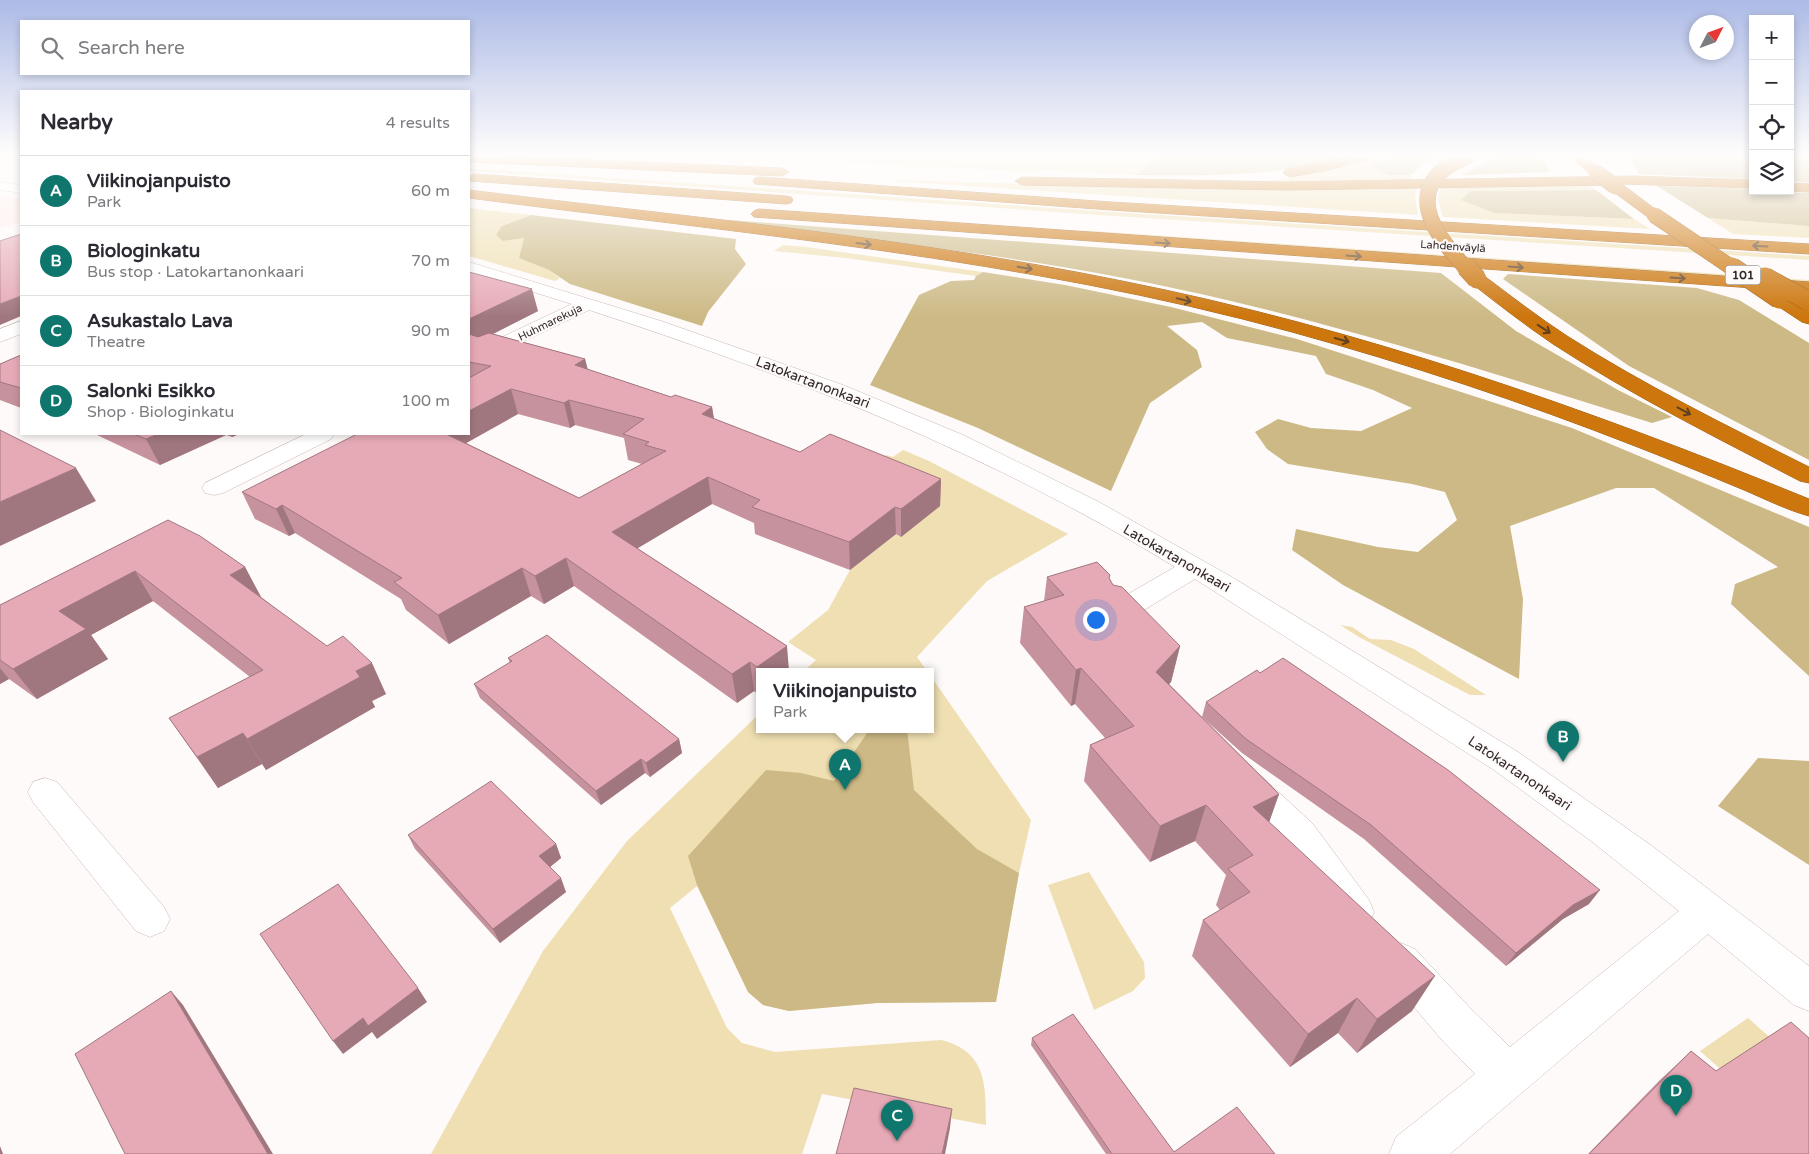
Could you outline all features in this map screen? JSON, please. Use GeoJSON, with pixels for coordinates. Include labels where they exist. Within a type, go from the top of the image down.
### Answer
{"type":"FeatureCollection","features":[{"type":"Feature","properties":{"kind":"highway"},"geometry":{"type":"LineString","coordinates":[[597,210],[947,256],[1114,285],[1293,326],[1469,379],[1663,448],[1809,508]]}},
{"type":"Feature","properties":{"kind":"highway"},"geometry":{"type":"LineString","coordinates":[[708,210],[1809,287]]}},
{"type":"Feature","properties":{"kind":"highway","name":"Lahdenväylä"},"geometry":{"type":"LineString","coordinates":[[1181,210],[1809,248]]}},
{"type":"Feature","properties":{"kind":"highway"},"geometry":{"type":"LineString","coordinates":[[1427,210],[1437,233],[1452,254],[1477,279],[1524,316],[1582,354],[1809,476]]}},
{"type":"Feature","properties":{"kind":"highway","name":"101"},"geometry":{"type":"LineString","coordinates":[[1647,210],[1704,257],[1809,318]]}},
{"type":"Feature","properties":{"kind":"highway"},"geometry":{"type":"LineString","coordinates":[[1044,219],[1162,227]]}},
{"type":"Feature","properties":{"kind":"highway","name":"Lahdenväylä"},"geometry":{"type":"LineString","coordinates":[[1427,245],[1467,247]]}},
{"type":"Feature","properties":{"kind":"highway"},"geometry":{"type":"LineString","coordinates":[[1704,257],[1780,267]]}},
{"type":"Feature","properties":{"kind":"highway"},"geometry":{"type":"LineString","coordinates":[[1704,257],[1759,274],[1809,301]]}},
{"type":"Feature","properties":{"kind":"street","name":"Latokartanonkaari"},"geometry":{"type":"LineString","coordinates":[[470,267],[589,303],[787,370],[905,418],[1026,474],[1194,567],[1334,653],[1533,780],[1709,911],[1809,991]]}},
{"type":"Feature","properties":{"kind":"street","name":"Huhmarekuja"},"geometry":{"type":"LineString","coordinates":[[484,354],[589,303]]}},
{"type":"Feature","properties":{"kind":"street"},"geometry":{"type":"LineString","coordinates":[[0,336],[20,327]]}},
{"type":"Feature","properties":{"kind":"street"},"geometry":{"type":"LineString","coordinates":[[214,488],[321,435]]}},
{"type":"Feature","properties":{"kind":"street"},"geometry":{"type":"LineString","coordinates":[[1119,612],[1169,584],[1194,567]]}},
{"type":"Feature","properties":{"kind":"street"},"geometry":{"type":"LineString","coordinates":[[1225,762],[1300,835],[1355,911],[1456,1024],[1508,1076]]}},
{"type":"Feature","properties":{"kind":"street"},"geometry":{"type":"LineString","coordinates":[[45,792],[150,919]]}},
{"type":"Feature","properties":{"kind":"street"},"geometry":{"type":"LineString","coordinates":[[1413,1154],[1655,956],[1673,938],[1709,911]]}},
{"type":"Feature","properties":{"kind":"shaded area"},"geometry":{"type":"Polygon","coordinates":[[[0,210],[20,210],[20,222],[0,228],[0,210]]]}},
{"type":"Feature","properties":{"kind":"shaded area"},"geometry":{"type":"Polygon","coordinates":[[[470,210],[531,215],[502,226],[503,241],[524,238],[519,258],[549,270],[560,278],[555,281],[470,256],[470,210]]]}},
{"type":"Feature","properties":{"kind":"shaded area"},"geometry":{"type":"Polygon","coordinates":[[[1025,210],[1081,210],[1809,256],[1809,260],[1025,210]]]}},
{"type":"Feature","properties":{"kind":"shaded area"},"geometry":{"type":"Polygon","coordinates":[[[1338,210],[1417,210],[1418,215],[1338,210]]]}},
{"type":"Feature","properties":{"kind":"shaded area"},"geometry":{"type":"Polygon","coordinates":[[[1441,210],[1492,210],[1495,213],[1634,219],[1650,229],[1443,217],[1441,210]]]}},
{"type":"Feature","properties":{"kind":"shaded area"},"geometry":{"type":"Polygon","coordinates":[[[1487,210],[1622,210],[1634,219],[1495,213],[1487,210]]]}},
{"type":"Feature","properties":{"kind":"shaded area"},"geometry":{"type":"Polygon","coordinates":[[[1695,210],[1809,210],[1809,226],[1708,218],[1695,210]]]}},
{"type":"Feature","properties":{"kind":"shaded area"},"geometry":{"type":"Polygon","coordinates":[[[531,215],[736,239],[735,249],[746,264],[708,312],[702,326],[570,284],[549,270],[519,258],[524,238],[503,241],[496,235],[502,226],[531,215]]]}},
{"type":"Feature","properties":{"kind":"shaded area"},"geometry":{"type":"Polygon","coordinates":[[[1708,218],[1809,226],[1809,238],[1733,234],[1708,218]]]}},
{"type":"Feature","properties":{"kind":"shaded area"},"geometry":{"type":"Polygon","coordinates":[[[729,220],[1441,273],[1516,331],[1618,390],[1672,417],[1652,423],[1390,343],[1284,314],[1169,287],[980,254],[727,222],[729,220]]]}},
{"type":"Feature","properties":{"kind":"shaded area"},"geometry":{"type":"Polygon","coordinates":[[[1079,230],[1809,280],[1809,283],[1155,240],[1079,230]]]}},
{"type":"Feature","properties":{"kind":"shaded area"},"geometry":{"type":"Polygon","coordinates":[[[783,245],[983,272],[976,276],[846,258],[774,251],[783,245]]]}},
{"type":"Feature","properties":{"kind":"shaded area"},"geometry":{"type":"Polygon","coordinates":[[[983,272],[1065,285],[1171,307],[1297,339],[1572,428],[1809,527],[1809,676],[1731,604],[1735,584],[1778,567],[1654,488],[1616,488],[1510,526],[1523,599],[1519,679],[1343,585],[1292,550],[1296,529],[1378,547],[1418,552],[1457,520],[1445,492],[1412,484],[1288,464],[1267,449],[1255,432],[1278,419],[1311,428],[1361,431],[1412,408],[1373,390],[1326,374],[1316,356],[1227,338],[1202,322],[1167,326],[1197,350],[1202,367],[1150,403],[1111,491],[978,428],[870,385],[919,295],[951,281],[974,280],[976,276],[983,272]]]}},
{"type":"Feature","properties":{"kind":"shaded area"},"geometry":{"type":"Polygon","coordinates":[[[1508,274],[1697,288],[1739,300],[1809,343],[1809,460],[1629,366],[1503,279],[1508,274]]]}},
{"type":"Feature","properties":{"kind":"shaded area"},"geometry":{"type":"Polygon","coordinates":[[[903,450],[929,461],[1068,534],[987,581],[917,657],[925,668],[807,668],[816,660],[788,642],[828,610],[850,570],[896,534],[901,537],[860,472],[886,455],[893,457],[903,450]]]}},
{"type":"Feature","properties":{"kind":"shaded area"},"geometry":{"type":"Polygon","coordinates":[[[1340,625],[1352,627],[1370,639],[1391,640],[1414,649],[1486,695],[1470,695],[1359,637],[1340,625]]]}},
{"type":"Feature","properties":{"kind":"shaded area"},"geometry":{"type":"Polygon","coordinates":[[[934,681],[1031,820],[1019,873],[996,1002],[877,1003],[789,1011],[763,1005],[748,992],[697,886],[670,908],[727,1028],[742,1043],[775,1052],[941,1040],[956,1045],[967,1052],[981,1072],[984,1084],[986,1125],[822,1094],[802,1154],[431,1154],[543,951],[627,841],[756,717],[756,733],[934,733],[934,681]]]}},
{"type":"Feature","properties":{"kind":"shaded area"},"geometry":{"type":"Polygon","coordinates":[[[867,733],[907,733],[914,790],[977,849],[1019,873],[996,1002],[877,1003],[789,1011],[763,1005],[748,992],[697,885],[688,856],[766,770],[801,773],[834,781],[867,733]]]}},
{"type":"Feature","properties":{"kind":"shaded area"},"geometry":{"type":"Polygon","coordinates":[[[1758,758],[1809,761],[1809,865],[1718,806],[1758,758]]]}},
{"type":"Feature","properties":{"kind":"shaded area"},"geometry":{"type":"Polygon","coordinates":[[[1089,872],[1144,962],[1145,978],[1133,991],[1094,1010],[1048,885],[1089,872]]]}},
{"type":"Feature","properties":{"kind":"shaded area"},"geometry":{"type":"Polygon","coordinates":[[[1748,1018],[1809,1072],[1726,1074],[1700,1051],[1748,1018]]]}},
{"type":"Feature","properties":{"kind":"building"},"geometry":{"type":"Polygon","coordinates":[[[20,234],[20,296],[0,304],[0,241],[20,234]]]}},
{"type":"Feature","properties":{"kind":"building"},"geometry":{"type":"Polygon","coordinates":[[[470,272],[532,289],[470,319],[470,272]]]}},
{"type":"Feature","properties":{"kind":"building"},"geometry":{"type":"Polygon","coordinates":[[[489,333],[585,359],[575,365],[671,397],[675,395],[712,407],[702,414],[800,452],[830,434],[941,479],[901,509],[895,507],[849,542],[752,507],[760,500],[708,477],[612,532],[787,646],[757,667],[750,662],[732,674],[566,558],[535,576],[522,568],[438,615],[394,582],[402,578],[282,505],[276,509],[242,492],[355,435],[448,435],[579,498],[666,451],[645,445],[649,442],[623,434],[644,419],[569,400],[564,403],[511,389],[470,410],[470,377],[491,366],[470,362],[470,334],[478,337],[489,333]]]}},
{"type":"Feature","properties":{"kind":"building"},"geometry":{"type":"Polygon","coordinates":[[[20,355],[20,388],[0,382],[0,364],[20,355]]]}},
{"type":"Feature","properties":{"kind":"building"},"geometry":{"type":"Polygon","coordinates":[[[0,430],[76,468],[0,502],[0,430]]]}},
{"type":"Feature","properties":{"kind":"building"},"geometry":{"type":"Polygon","coordinates":[[[136,435],[156,435],[146,439],[136,435]]]}},
{"type":"Feature","properties":{"kind":"building"},"geometry":{"type":"Polygon","coordinates":[[[168,520],[200,536],[245,567],[230,575],[327,646],[343,636],[372,663],[356,671],[360,677],[247,739],[243,733],[197,757],[169,718],[263,670],[135,571],[59,611],[86,629],[13,669],[0,660],[0,605],[168,520]]]}},
{"type":"Feature","properties":{"kind":"building"},"geometry":{"type":"Polygon","coordinates":[[[1097,562],[1110,575],[1109,578],[1113,585],[1122,587],[1180,646],[1156,672],[1279,794],[1253,807],[1435,976],[1377,1019],[1357,998],[1308,1034],[1203,920],[1250,892],[1228,869],[1253,855],[1206,805],[1160,826],[1090,745],[1134,726],[1081,668],[1076,670],[1024,607],[1064,595],[1047,577],[1097,562]]]}},
{"type":"Feature","properties":{"kind":"building"},"geometry":{"type":"Polygon","coordinates":[[[547,635],[679,739],[646,763],[641,759],[596,791],[474,684],[512,661],[508,658],[547,635]]]}},
{"type":"Feature","properties":{"kind":"building"},"geometry":{"type":"Polygon","coordinates":[[[1283,658],[1448,770],[1600,890],[1573,905],[1516,953],[1371,825],[1246,739],[1206,702],[1257,670],[1260,673],[1283,658]]]}},
{"type":"Feature","properties":{"kind":"building"},"geometry":{"type":"Polygon","coordinates":[[[491,781],[556,844],[539,856],[561,878],[493,929],[408,835],[491,781]]]}},
{"type":"Feature","properties":{"kind":"building"},"geometry":{"type":"Polygon","coordinates":[[[338,884],[418,988],[368,1026],[363,1018],[333,1041],[260,934],[338,884]]]}},
{"type":"Feature","properties":{"kind":"building"},"geometry":{"type":"Polygon","coordinates":[[[171,991],[268,1154],[125,1154],[75,1054],[171,991]]]}},
{"type":"Feature","properties":{"kind":"building"},"geometry":{"type":"Polygon","coordinates":[[[1073,1014],[1174,1152],[1237,1107],[1275,1154],[1112,1154],[1032,1038],[1073,1014]]]}},
{"type":"Feature","properties":{"kind":"building"},"geometry":{"type":"Polygon","coordinates":[[[1791,1022],[1809,1038],[1809,1154],[1589,1154],[1691,1051],[1716,1071],[1791,1022]]]}},
{"type":"Feature","properties":{"kind":"building"},"geometry":{"type":"Polygon","coordinates":[[[854,1088],[952,1109],[942,1154],[836,1154],[854,1088]]]}},
{"type":"Feature","properties":{"kind":"place","name":"Biologinkatu"},"geometry":{"type":"Point","coordinates":[1563,762]}},
{"type":"Feature","properties":{"kind":"place","name":"Viikinojanpuisto"},"geometry":{"type":"Point","coordinates":[845,790]}},
{"type":"Feature","properties":{"kind":"place","name":"Salonki Esikko"},"geometry":{"type":"Point","coordinates":[1676,1116]}},
{"type":"Feature","properties":{"kind":"place","name":"Asukastalo Lava"},"geometry":{"type":"Point","coordinates":[897,1141]}}]}
